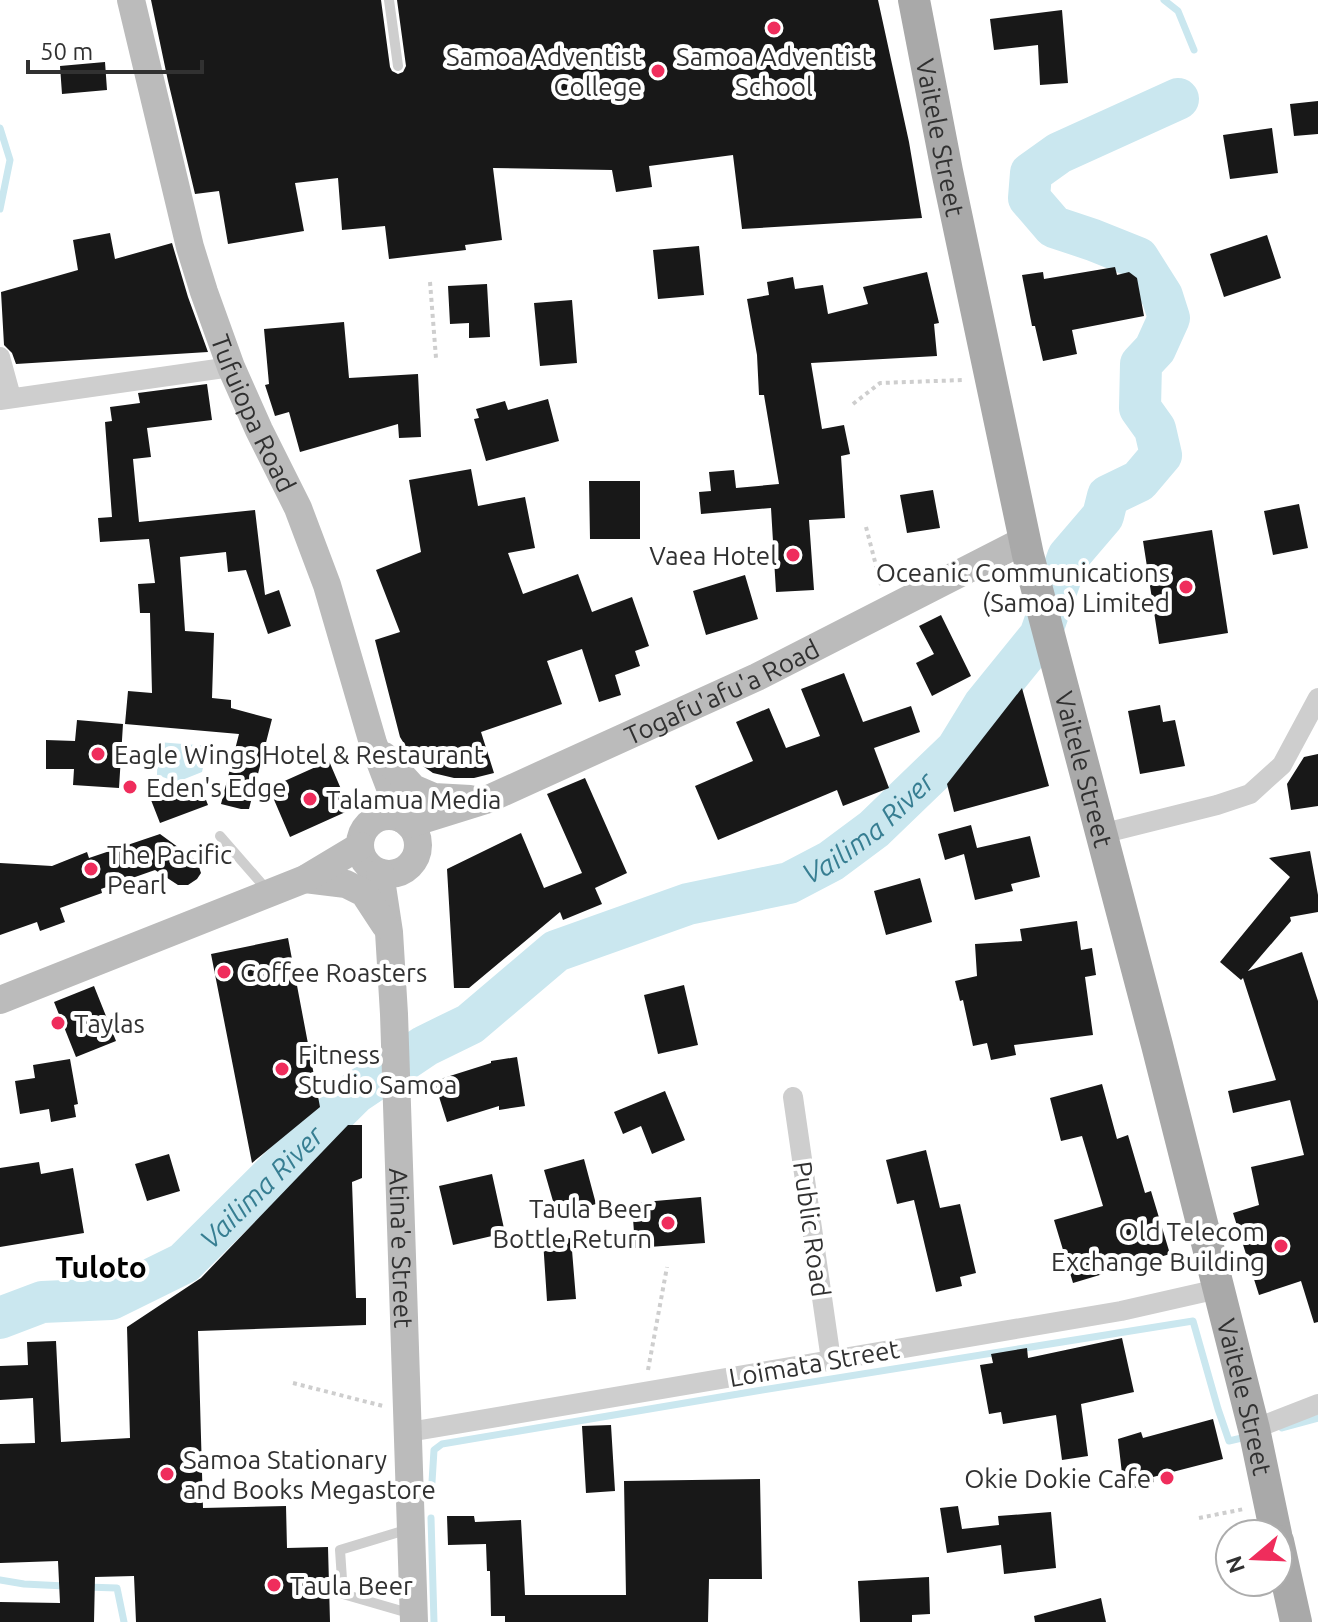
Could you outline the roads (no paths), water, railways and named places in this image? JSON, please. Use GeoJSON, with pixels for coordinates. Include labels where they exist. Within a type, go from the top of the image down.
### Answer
{"type":"FeatureCollection","features":[{"type":"Feature","properties":{"kind":"main road","name":"Tufuiopa Road"},"geometry":{"type":"LineString","coordinates":[[131,0],[190,247],[204,292],[231,367],[298,508],[327,585],[373,743],[405,821]]}},
{"type":"Feature","properties":{"kind":"main road","name":"Vaitele Street"},"geometry":{"type":"LineString","coordinates":[[914,0],[1027,548],[1254,1429],[1273,1518]]}},
{"type":"Feature","properties":{"kind":"main road","name":"Togafu'afu'a Road"},"geometry":{"type":"LineString","coordinates":[[384,855],[386,816],[405,821],[486,800],[757,677],[887,610],[1027,548]]}},
{"type":"Feature","properties":{"kind":"main road"},"geometry":{"type":"LineString","coordinates":[[373,743],[413,788],[434,797],[486,800]]}},
{"type":"Feature","properties":{"kind":"main road"},"geometry":{"type":"LineString","coordinates":[[373,743],[389,932]]}},
{"type":"Feature","properties":{"kind":"main road"},"geometry":{"type":"LineString","coordinates":[[0,1000],[305,879],[384,855],[486,800]]}},
{"type":"Feature","properties":{"kind":"main road"},"geometry":{"type":"LineString","coordinates":[[305,879],[346,884],[364,893],[389,932]]}},
{"type":"Feature","properties":{"kind":"main road","name":"Atina'e Street"},"geometry":{"type":"LineString","coordinates":[[389,932],[414,1618]]}},
{"type":"Feature","properties":{"kind":"main road"},"geometry":{"type":"LineString","coordinates":[[1291,1598],[1296,1622]]}},
{"type":"Feature","properties":{"kind":"street"},"geometry":{"type":"LineString","coordinates":[[0,357],[6,398],[231,367]]}},
{"type":"Feature","properties":{"kind":"street"},"geometry":{"type":"LineString","coordinates":[[1101,834],[1250,794],[1282,765],[1318,698]]}},
{"type":"Feature","properties":{"kind":"street","name":"Public Road"},"geometry":{"type":"LineString","coordinates":[[793,1097],[831,1360]]}},
{"type":"Feature","properties":{"kind":"street","name":"Loimata Street"},"geometry":{"type":"LineString","coordinates":[[408,1422],[644,1392],[1121,1311],[1218,1289]]}},
{"type":"Feature","properties":{"kind":"street"},"geometry":{"type":"LineString","coordinates":[[1254,1429],[1318,1404]]}},
{"type":"Feature","properties":{"kind":"lane"},"geometry":{"type":"LineString","coordinates":[[389,0],[398,66]]}},
{"type":"Feature","properties":{"kind":"lane"},"geometry":{"type":"LineString","coordinates":[[220,836],[270,893]]}},
{"type":"Feature","properties":{"kind":"lane"},"geometry":{"type":"LineString","coordinates":[[411,1528],[340,1550],[343,1594],[414,1618]]}},
{"type":"Feature","properties":{"kind":"water"},"geometry":{"type":"Polygon","coordinates":[[[158,742],[208,746],[202,772],[177,782],[157,775],[158,742]]]}},
{"type":"Feature","properties":{"kind":"waterway","name":"Vailima River"},"geometry":{"type":"LineString","coordinates":[[1164,0],[1178,11],[1194,50]]}},
{"type":"Feature","properties":{"kind":"waterway","name":"Vailima River"},"geometry":{"type":"LineString","coordinates":[[0,1318],[42,1302],[111,1299],[184,1263],[355,1093],[425,1046],[470,1024],[556,951],[688,904],[789,883],[831,861],[874,829],[957,749],[984,705],[1040,636],[1068,557],[1103,516],[1108,496],[1139,481],[1161,455],[1155,429],[1140,408],[1141,364],[1155,349],[1169,318],[1162,296],[1138,258],[1054,227],[1029,198],[1031,173],[1059,153],[1178,99]]}},
{"type":"Feature","properties":{"kind":"waterway"},"geometry":{"type":"LineString","coordinates":[[0,128],[10,160],[0,209]]}},
{"type":"Feature","properties":{"kind":"waterway"},"geometry":{"type":"LineString","coordinates":[[432,1482],[434,1450],[442,1444],[1193,1321],[1229,1441],[1246,1437]]}},
{"type":"Feature","properties":{"kind":"waterway"},"geometry":{"type":"LineString","coordinates":[[1282,1428],[1318,1418]]}},
{"type":"Feature","properties":{"kind":"waterway"},"geometry":{"type":"LineString","coordinates":[[431,1518],[434,1622]]}},
{"type":"Feature","properties":{"kind":"waterway"},"geometry":{"type":"LineString","coordinates":[[0,1580],[65,1586]]}},
{"type":"Feature","properties":{"kind":"waterway"},"geometry":{"type":"LineString","coordinates":[[86,1587],[117,1588],[124,1622]]}},
{"type":"Feature","properties":{"kind":"place","name":"Samoa Adventist School"},"geometry":{"type":"Point","coordinates":[774,28]}},
{"type":"Feature","properties":{"kind":"place","name":"Samoa Adventist College"},"geometry":{"type":"Point","coordinates":[658,71]}},
{"type":"Feature","properties":{"kind":"place","name":"Vaea Hotel"},"geometry":{"type":"Point","coordinates":[793,555]}},
{"type":"Feature","properties":{"kind":"place","name":"Oceanic Communications (Samoa) Limited"},"geometry":{"type":"Point","coordinates":[1186,587]}},
{"type":"Feature","properties":{"kind":"place","name":"Eagle Wings Hotel & Restaurant"},"geometry":{"type":"Point","coordinates":[98,754]}},
{"type":"Feature","properties":{"kind":"place","name":"Eden's Edge"},"geometry":{"type":"Point","coordinates":[130,787]}},
{"type":"Feature","properties":{"kind":"place","name":"Talamua Media"},"geometry":{"type":"Point","coordinates":[310,799]}},
{"type":"Feature","properties":{"kind":"place","name":"The Pacific Pearl"},"geometry":{"type":"Point","coordinates":[91,869]}},
{"type":"Feature","properties":{"kind":"place","name":"Coffee Roasters"},"geometry":{"type":"Point","coordinates":[224,972]}},
{"type":"Feature","properties":{"kind":"place","name":"Taylas"},"geometry":{"type":"Point","coordinates":[58,1023]}},
{"type":"Feature","properties":{"kind":"place","name":"Fitness Studio Samoa"},"geometry":{"type":"Point","coordinates":[282,1069]}},
{"type":"Feature","properties":{"kind":"place","name":"Taula Beer Bottle Return"},"geometry":{"type":"Point","coordinates":[668,1223]}},
{"type":"Feature","properties":{"kind":"place","name":"Old Telecom Exchange Building"},"geometry":{"type":"Point","coordinates":[1281,1246]}},
{"type":"Feature","properties":{"kind":"place","name":"Samoa Stationary and Books Megastore"},"geometry":{"type":"Point","coordinates":[167,1474]}},
{"type":"Feature","properties":{"kind":"place","name":"Okie Dokie Cafe"},"geometry":{"type":"Point","coordinates":[1167,1478]}},
{"type":"Feature","properties":{"kind":"place","name":"Taula Beer"},"geometry":{"type":"Point","coordinates":[274,1585]}},
{"type":"Feature","properties":{"kind":"district","name":"Tuloto"},"geometry":{"type":"Point","coordinates":[101,1267]}}]}
